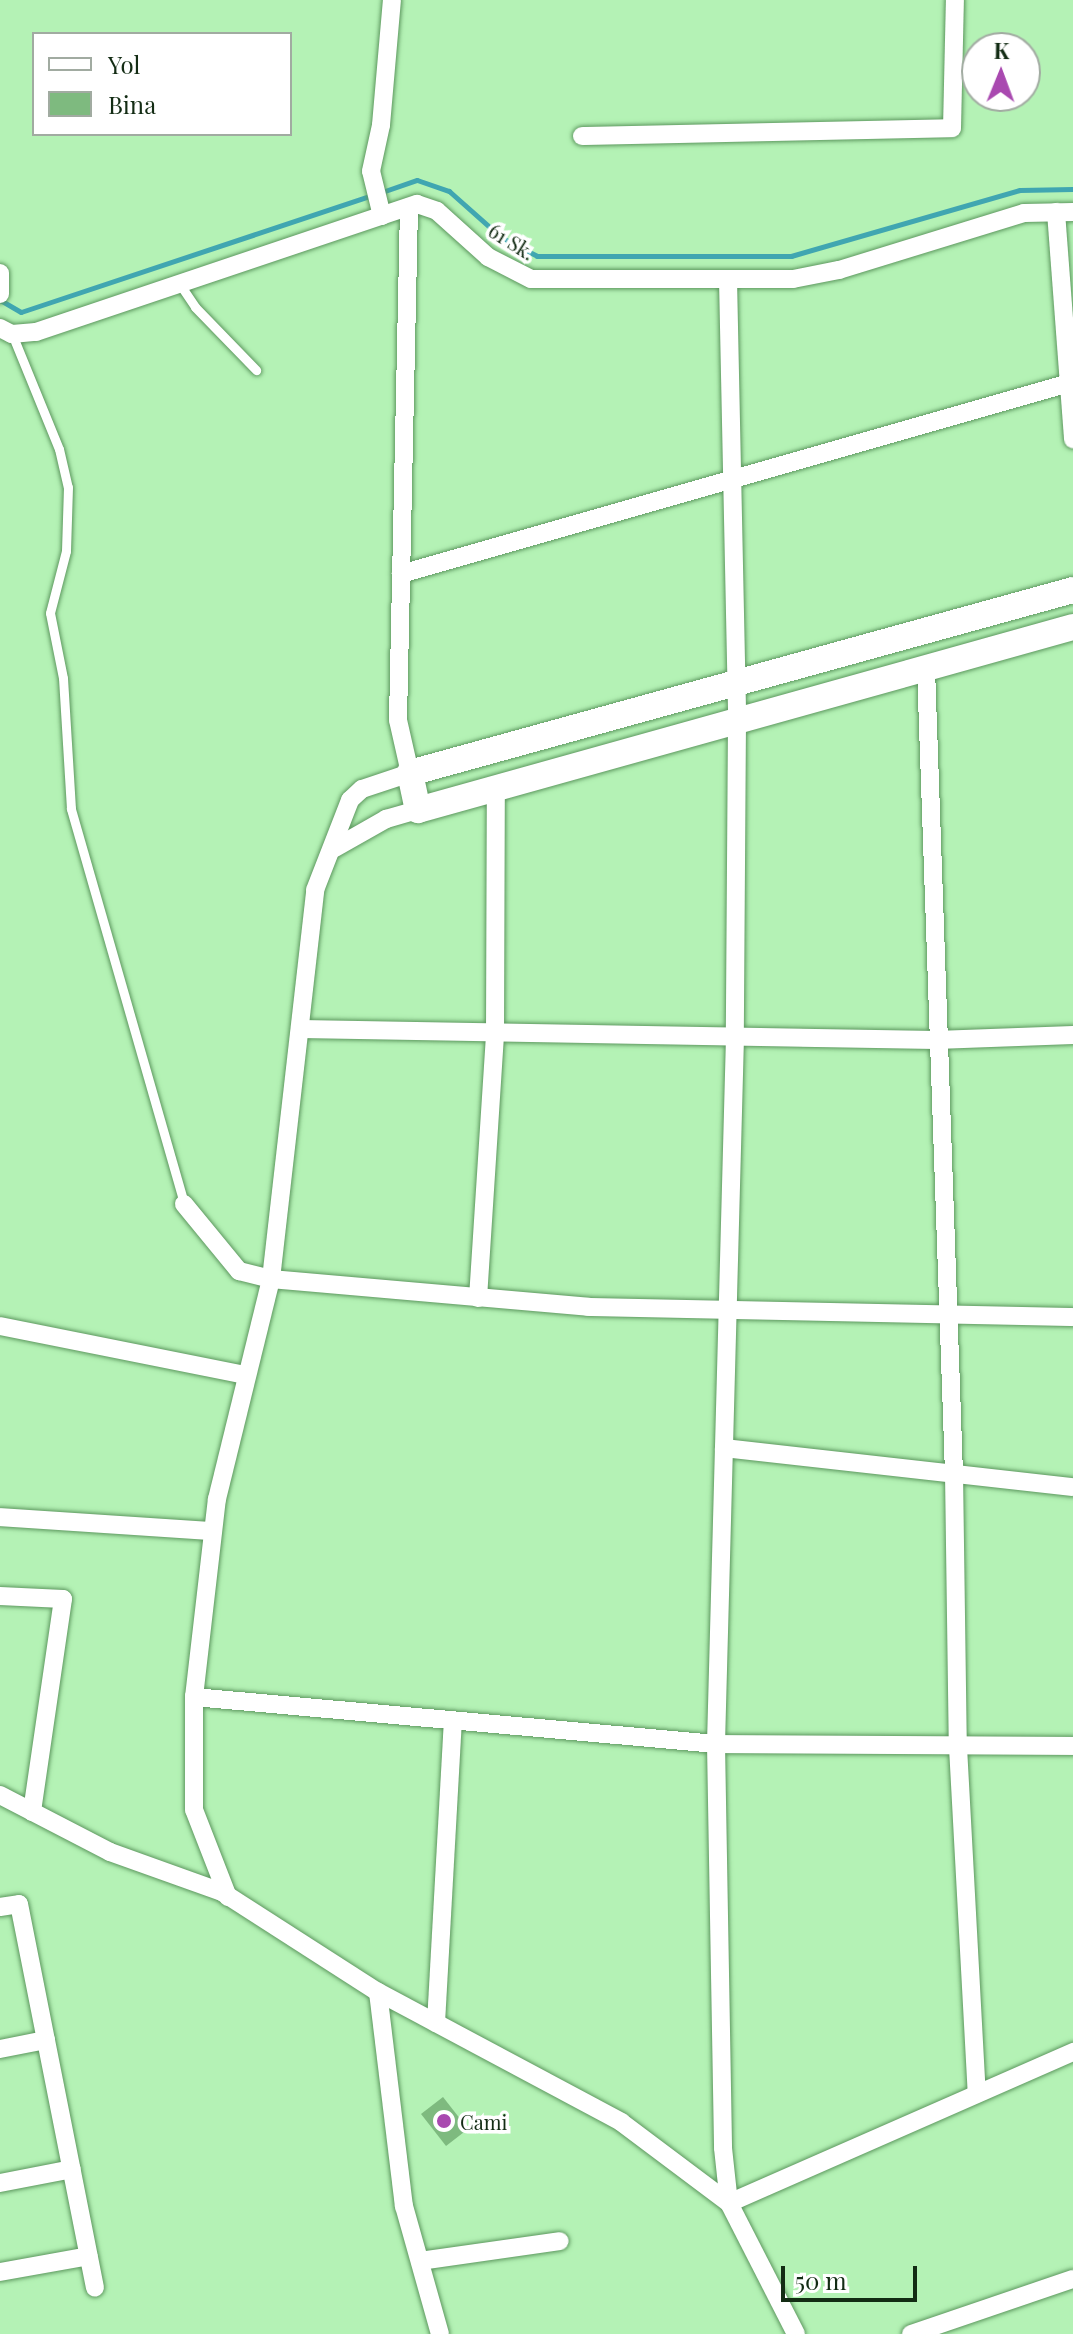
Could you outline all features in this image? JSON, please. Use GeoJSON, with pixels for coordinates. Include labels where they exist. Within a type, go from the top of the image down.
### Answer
{"type":"FeatureCollection","features":[{"type":"Feature","properties":{"kind":"main road"},"geometry":{"type":"LineString","coordinates":[[1073,590],[410,773],[418,810],[1073,627]]}},
{"type":"Feature","properties":{"kind":"street"},"geometry":{"type":"LineString","coordinates":[[379,200],[371,171],[381,125],[392,0]]}},
{"type":"Feature","properties":{"kind":"street"},"geometry":{"type":"LineString","coordinates":[[582,136],[952,128],[955,0]]}},
{"type":"Feature","properties":{"kind":"street"},"geometry":{"type":"LineString","coordinates":[[6,331],[36,332],[179,283],[379,200],[409,207],[398,720],[410,773],[362,789],[350,800],[335,848],[315,890],[271,1279],[245,1375],[213,1531],[194,1697],[194,1810],[228,1897]]}},
{"type":"Feature","properties":{"kind":"street","name":"61 Sk."},"geometry":{"type":"LineString","coordinates":[[409,207],[437,211],[488,257],[531,279],[793,279],[839,270],[1024,213],[1064,212]]}},
{"type":"Feature","properties":{"kind":"street"},"geometry":{"type":"LineString","coordinates":[[1064,212],[1073,439]]}},
{"type":"Feature","properties":{"kind":"street"},"geometry":{"type":"LineString","coordinates":[[728,279],[737,721],[735,1037],[716,1744],[723,2148],[729,2203],[796,2334]]}},
{"type":"Feature","properties":{"kind":"street"},"geometry":{"type":"LineString","coordinates":[[401,574],[1071,383]]}},
{"type":"Feature","properties":{"kind":"street"},"geometry":{"type":"LineString","coordinates":[[926,668],[936,1040],[954,1473],[958,1747],[977,2093]]}},
{"type":"Feature","properties":{"kind":"street"},"geometry":{"type":"LineString","coordinates":[[478,1298],[495,1033],[496,788]]}},
{"type":"Feature","properties":{"kind":"street"},"geometry":{"type":"LineString","coordinates":[[335,848],[386,819],[418,810]]}},
{"type":"Feature","properties":{"kind":"street"},"geometry":{"type":"LineString","coordinates":[[301,1029],[936,1040],[1073,1035]]}},
{"type":"Feature","properties":{"kind":"street"},"geometry":{"type":"LineString","coordinates":[[184,1204],[239,1271],[271,1279],[588,1307],[1073,1317]]}},
{"type":"Feature","properties":{"kind":"street"},"geometry":{"type":"LineString","coordinates":[[0,1326],[49,1332],[245,1375]]}},
{"type":"Feature","properties":{"kind":"street"},"geometry":{"type":"LineString","coordinates":[[724,1448],[1073,1487]]}},
{"type":"Feature","properties":{"kind":"street"},"geometry":{"type":"LineString","coordinates":[[0,1517],[213,1531]]}},
{"type":"Feature","properties":{"kind":"street"},"geometry":{"type":"LineString","coordinates":[[0,1596],[63,1599],[32,1812]]}},
{"type":"Feature","properties":{"kind":"street"},"geometry":{"type":"LineString","coordinates":[[194,1697],[716,1744],[1073,1746]]}},
{"type":"Feature","properties":{"kind":"street"},"geometry":{"type":"LineString","coordinates":[[436,2023],[453,1721]]}},
{"type":"Feature","properties":{"kind":"street"},"geometry":{"type":"LineString","coordinates":[[0,1795],[110,1852],[228,1897],[378,1992],[621,2122],[729,2203]]}},
{"type":"Feature","properties":{"kind":"street"},"geometry":{"type":"LineString","coordinates":[[0,1907],[19,1904],[95,2288]]}},
{"type":"Feature","properties":{"kind":"street"},"geometry":{"type":"LineString","coordinates":[[378,1992],[404,2206],[440,2334]]}},
{"type":"Feature","properties":{"kind":"street"},"geometry":{"type":"LineString","coordinates":[[0,2049],[46,2040]]}},
{"type":"Feature","properties":{"kind":"street"},"geometry":{"type":"LineString","coordinates":[[729,2203],[1073,2052]]}},
{"type":"Feature","properties":{"kind":"street"},"geometry":{"type":"LineString","coordinates":[[0,2183],[72,2169]]}},
{"type":"Feature","properties":{"kind":"street"},"geometry":{"type":"LineString","coordinates":[[420,2261],[560,2241]]}},
{"type":"Feature","properties":{"kind":"street"},"geometry":{"type":"LineString","coordinates":[[0,2272],[89,2256]]}},
{"type":"Feature","properties":{"kind":"street"},"geometry":{"type":"LineString","coordinates":[[911,2334],[1073,2279]]}},
{"type":"Feature","properties":{"kind":"lane"},"geometry":{"type":"LineString","coordinates":[[179,283],[195,307],[256,370]]}},
{"type":"Feature","properties":{"kind":"lane"},"geometry":{"type":"LineString","coordinates":[[6,331],[59,449],[68,487],[66,551],[50,613],[63,678],[71,809],[184,1204]]}},
{"type":"Feature","properties":{"kind":"building","name":"Cami"},"geometry":{"type":"Polygon","coordinates":[[[443,2097],[468,2129],[446,2146],[421,2114],[443,2097]]]}},
{"type":"Feature","properties":{"kind":"waterway"},"geometry":{"type":"LineString","coordinates":[[382,192],[417,180],[449,191],[502,238],[537,256],[791,256],[1020,190],[1073,189]]}},
{"type":"Feature","properties":{"kind":"waterway"},"geometry":{"type":"LineString","coordinates":[[0,300],[21,312],[372,195]]}},
{"type":"Feature","properties":{"kind":"place","name":"Cami"},"geometry":{"type":"Point","coordinates":[444,2121]}}]}
